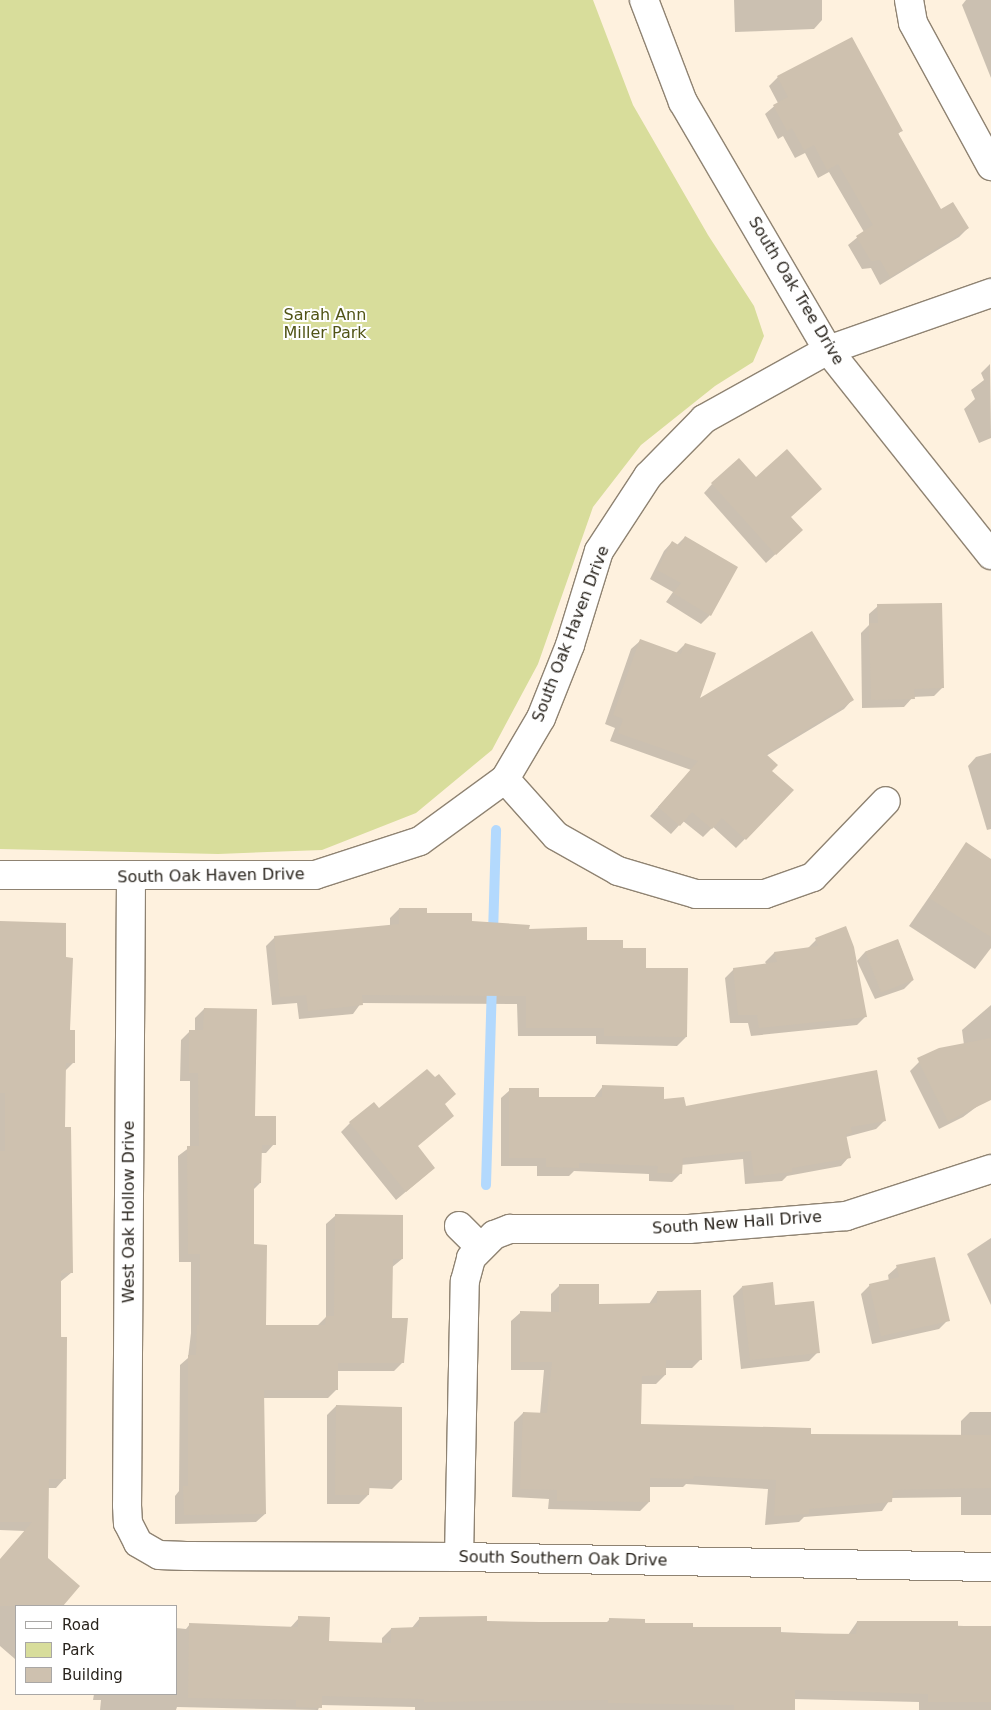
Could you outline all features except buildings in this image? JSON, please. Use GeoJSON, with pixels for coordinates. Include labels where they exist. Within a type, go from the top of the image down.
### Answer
{"type":"FeatureCollection","features":[{"type":"Feature","properties":{"kind":"street","name":"South Oak Tree Drive"},"geometry":{"type":"LineString","coordinates":[[644,0],[683,102],[828,350],[991,555]]}},
{"type":"Feature","properties":{"kind":"street"},"geometry":{"type":"LineString","coordinates":[[910,0],[913,23],[991,166]]}},
{"type":"Feature","properties":{"kind":"street","name":"South Oak Haven Drive"},"geometry":{"type":"LineString","coordinates":[[0,875],[131,877],[315,875],[420,841],[505,779],[541,718],[570,645],[599,551],[648,476],[704,419],[828,350],[991,293]]}},
{"type":"Feature","properties":{"kind":"street"},"geometry":{"type":"LineString","coordinates":[[505,779],[556,836],[618,871],[696,894],[765,894],[813,877],[886,801]]}},
{"type":"Feature","properties":{"kind":"street","name":"West Oak Hollow Drive"},"geometry":{"type":"LineString","coordinates":[[131,877],[127,1505],[131,1552]]}},
{"type":"Feature","properties":{"kind":"street","name":"South New Hall Drive"},"geometry":{"type":"LineString","coordinates":[[480,1247],[494,1235],[510,1228],[688,1229],[846,1216],[991,1169]]}},
{"type":"Feature","properties":{"kind":"street"},"geometry":{"type":"LineString","coordinates":[[459,1226],[480,1247],[471,1258],[464,1300],[459,1557]]}},
{"type":"Feature","properties":{"kind":"street","name":"South Southern Oak Drive"},"geometry":{"type":"LineString","coordinates":[[131,1552],[177,1556],[459,1557],[991,1567]]}},
{"type":"Feature","properties":{"kind":"green space","name":"Sarah Ann Miller Park"},"geometry":{"type":"Polygon","coordinates":[[[0,0],[593,0],[633,105],[708,235],[754,306],[764,336],[753,362],[715,386],[641,445],[593,507],[538,664],[492,750],[416,813],[322,850],[218,854],[0,849],[0,0]]]}},
{"type":"Feature","properties":{"kind":"waterway"},"geometry":{"type":"LineString","coordinates":[[493,934],[496,830]]}},
{"type":"Feature","properties":{"kind":"waterway"},"geometry":{"type":"LineString","coordinates":[[486,1185],[492,983]]}}]}
